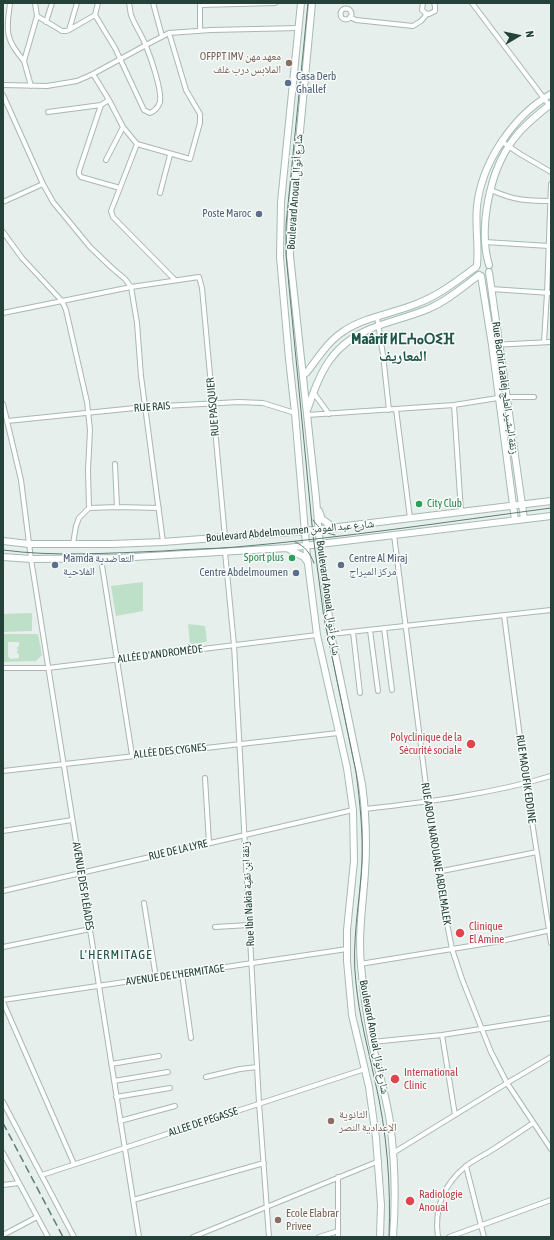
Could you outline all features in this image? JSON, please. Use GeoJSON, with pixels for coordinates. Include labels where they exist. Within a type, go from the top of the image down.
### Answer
{"type":"FeatureCollection","features":[{"type":"Feature","properties":{"kind":"main road","name":"Boulevard Anoual شارع أنوال"},"geometry":{"type":"LineString","coordinates":[[301,3],[280,202],[281,276],[308,565],[317,636],[349,781],[353,810],[354,861],[347,949],[352,1009],[370,1091],[379,1161],[381,1205],[380,1237]]}},
{"type":"Feature","properties":{"kind":"main road","name":"Boulevard Anoual شارع أنوال"},"geometry":{"type":"LineString","coordinates":[[312,3],[294,182],[290,246],[291,269],[316,498],[318,530],[331,634],[366,809],[365,872],[359,944],[360,964],[372,1042],[390,1122],[395,1199],[393,1237]]}},
{"type":"Feature","properties":{"kind":"main road"},"geometry":{"type":"LineString","coordinates":[[480,276],[476,272],[477,211],[479,198],[490,164],[502,141],[514,125],[544,98],[551,94]]}},
{"type":"Feature","properties":{"kind":"main road"},"geometry":{"type":"LineString","coordinates":[[307,413],[313,392],[328,362],[341,347],[350,340],[359,334],[378,326],[429,309],[480,276],[486,276],[489,272],[489,265],[485,242],[486,211],[498,169],[508,147],[513,140],[528,123],[550,105]]}},
{"type":"Feature","properties":{"kind":"main road"},"geometry":{"type":"LineString","coordinates":[[303,374],[307,372],[326,347],[343,331],[357,324],[416,304],[438,294],[483,262],[489,265]]}},
{"type":"Feature","properties":{"kind":"main road","name":"Rue Bachir Laalej زنقة البشير العلج"},"geometry":{"type":"LineString","coordinates":[[489,272],[524,519]]}},
{"type":"Feature","properties":{"kind":"main road","name":"Rue Bachir Laalej زنقة البشير العلج"},"geometry":{"type":"LineString","coordinates":[[480,276],[492,345],[514,520]]}},
{"type":"Feature","properties":{"kind":"main road"},"geometry":{"type":"LineString","coordinates":[[316,498],[322,519],[334,528]]}},
{"type":"Feature","properties":{"kind":"main road","name":"Boulevard Abdelmoumen شارع عبد المومن"},"geometry":{"type":"LineString","coordinates":[[3,542],[29,544],[73,544],[163,542],[318,530],[551,501]]}},
{"type":"Feature","properties":{"kind":"main road","name":"Boulevard Abdelmoumen شارع عبد المومن"},"geometry":{"type":"LineString","coordinates":[[3,557],[31,559],[101,559],[287,548],[551,516]]}},
{"type":"Feature","properties":{"kind":"main road"},"geometry":{"type":"LineString","coordinates":[[287,548],[304,557],[308,565]]}},
{"type":"Feature","properties":{"kind":"street"},"geometry":{"type":"LineString","coordinates":[[10,3],[8,27],[9,37],[14,48],[24,61],[31,86]]}},
{"type":"Feature","properties":{"kind":"street"},"geometry":{"type":"LineString","coordinates":[[24,61],[37,16],[35,3]]}},
{"type":"Feature","properties":{"kind":"street"},"geometry":{"type":"LineString","coordinates":[[46,22],[52,3]]}},
{"type":"Feature","properties":{"kind":"street"},"geometry":{"type":"LineString","coordinates":[[69,30],[77,3]]}},
{"type":"Feature","properties":{"kind":"street"},"geometry":{"type":"LineString","coordinates":[[98,3],[95,15],[115,48],[144,110],[150,113],[154,112],[158,108],[160,96],[155,73],[146,45],[132,16],[129,3]]}},
{"type":"Feature","properties":{"kind":"street"},"geometry":{"type":"LineString","coordinates":[[153,3],[162,36]]}},
{"type":"Feature","properties":{"kind":"street"},"geometry":{"type":"LineString","coordinates":[[200,30],[200,4],[276,3]]}},
{"type":"Feature","properties":{"kind":"street"},"geometry":{"type":"LineString","coordinates":[[423,3],[422,10],[427,14]]}},
{"type":"Feature","properties":{"kind":"street"},"geometry":{"type":"LineString","coordinates":[[350,17],[352,14],[350,10],[343,6],[341,14],[342,17],[347,19],[350,17],[356,20],[413,26],[421,21],[427,14],[431,14],[435,11],[434,3]]}},
{"type":"Feature","properties":{"kind":"street"},"geometry":{"type":"LineString","coordinates":[[472,3],[550,105]]}},
{"type":"Feature","properties":{"kind":"street"},"geometry":{"type":"LineString","coordinates":[[37,16],[62,31],[69,30],[95,15]]}},
{"type":"Feature","properties":{"kind":"street"},"geometry":{"type":"LineString","coordinates":[[3,85],[47,86],[77,81],[169,33],[200,30],[299,28]]}},
{"type":"Feature","properties":{"kind":"street"},"geometry":{"type":"LineString","coordinates":[[93,74],[123,127],[137,144],[170,155],[190,159],[201,118],[186,90],[169,33]]}},
{"type":"Feature","properties":{"kind":"street"},"geometry":{"type":"LineString","coordinates":[[3,95],[43,184],[53,202],[90,246],[125,279],[131,287],[137,323],[141,376],[163,542]]}},
{"type":"Feature","properties":{"kind":"street"},"geometry":{"type":"LineString","coordinates":[[48,112],[101,105],[108,100]]}},
{"type":"Feature","properties":{"kind":"street"},"geometry":{"type":"LineString","coordinates":[[101,105],[79,174],[81,177],[120,188]]}},
{"type":"Feature","properties":{"kind":"street"},"geometry":{"type":"LineString","coordinates":[[106,160],[123,127]]}},
{"type":"Feature","properties":{"kind":"street"},"geometry":{"type":"LineString","coordinates":[[502,141],[508,147],[551,172]]}},
{"type":"Feature","properties":{"kind":"street"},"geometry":{"type":"LineString","coordinates":[[137,144],[111,211],[114,217],[176,280]]}},
{"type":"Feature","properties":{"kind":"street"},"geometry":{"type":"LineString","coordinates":[[160,193],[170,155]]}},
{"type":"Feature","properties":{"kind":"street"},"geometry":{"type":"LineString","coordinates":[[3,202],[43,184]]}},
{"type":"Feature","properties":{"kind":"street"},"geometry":{"type":"LineString","coordinates":[[544,342],[549,293],[551,184]]}},
{"type":"Feature","properties":{"kind":"street"},"geometry":{"type":"LineString","coordinates":[[491,190],[518,200],[550,201]]}},
{"type":"Feature","properties":{"kind":"street"},"geometry":{"type":"LineString","coordinates":[[3,232],[22,258],[62,301],[87,402],[90,430],[88,470],[89,508]]}},
{"type":"Feature","properties":{"kind":"street"},"geometry":{"type":"LineString","coordinates":[[485,242],[549,246]]}},
{"type":"Feature","properties":{"kind":"street","name":"RUE PASQUIER"},"geometry":{"type":"LineString","coordinates":[[176,280],[199,277],[202,288],[225,537]]}},
{"type":"Feature","properties":{"kind":"street"},"geometry":{"type":"LineString","coordinates":[[3,313],[131,287],[176,280]]}},
{"type":"Feature","properties":{"kind":"street"},"geometry":{"type":"LineString","coordinates":[[491,289],[549,293]]}},
{"type":"Feature","properties":{"kind":"street"},"geometry":{"type":"LineString","coordinates":[[377,318],[389,410]]}},
{"type":"Feature","properties":{"kind":"street"},"geometry":{"type":"LineString","coordinates":[[492,345],[551,342]]}},
{"type":"Feature","properties":{"kind":"street"},"geometry":{"type":"LineString","coordinates":[[313,392],[329,414]]}},
{"type":"Feature","properties":{"kind":"street"},"geometry":{"type":"LineString","coordinates":[[506,397],[534,396]]}},
{"type":"Feature","properties":{"kind":"street"},"geometry":{"type":"LineString","coordinates":[[307,413],[329,414],[454,405],[498,398]]}},
{"type":"Feature","properties":{"kind":"street","name":"RUE RAIS"},"geometry":{"type":"LineString","coordinates":[[7,421],[145,407],[239,402],[256,402],[295,413]]}},
{"type":"Feature","properties":{"kind":"street","name":"AVENUE DES PLÉIADES"},"geometry":{"type":"LineString","coordinates":[[3,404],[21,480],[31,559],[139,1237]]}},
{"type":"Feature","properties":{"kind":"street"},"geometry":{"type":"LineString","coordinates":[[454,405],[461,512]]}},
{"type":"Feature","properties":{"kind":"street"},"geometry":{"type":"LineString","coordinates":[[396,409],[410,518]]}},
{"type":"Feature","properties":{"kind":"street"},"geometry":{"type":"LineString","coordinates":[[115,464],[117,507]]}},
{"type":"Feature","properties":{"kind":"street"},"geometry":{"type":"LineString","coordinates":[[73,544],[79,518],[89,508],[159,508]]}},
{"type":"Feature","properties":{"kind":"street","name":"RUE ABOU NAROUANE ABDELMALEK"},"geometry":{"type":"LineString","coordinates":[[394,535],[437,872],[452,949],[462,979],[491,1052],[507,1083],[551,1149]]}},
{"type":"Feature","properties":{"kind":"street","name":"Rue Ibn Nakia زنقة ابن نقية"},"geometry":{"type":"LineString","coordinates":[[226,552],[234,645],[259,1103],[268,1207],[269,1237]]}},
{"type":"Feature","properties":{"kind":"street"},"geometry":{"type":"LineString","coordinates":[[101,559],[132,755]]}},
{"type":"Feature","properties":{"kind":"street"},"geometry":{"type":"LineString","coordinates":[[331,634],[551,610]]}},
{"type":"Feature","properties":{"kind":"street","name":"RUE MAOUFIK EDDINE"},"geometry":{"type":"LineString","coordinates":[[504,615],[526,783],[551,943]]}},
{"type":"Feature","properties":{"kind":"street"},"geometry":{"type":"LineString","coordinates":[[384,628],[392,690]]}},
{"type":"Feature","properties":{"kind":"street"},"geometry":{"type":"LineString","coordinates":[[370,630],[378,691]]}},
{"type":"Feature","properties":{"kind":"street"},"geometry":{"type":"LineString","coordinates":[[353,632],[360,693]]}},
{"type":"Feature","properties":{"kind":"street","name":"ALLÉE D'ANDROMÈDE"},"geometry":{"type":"LineString","coordinates":[[3,668],[48,668],[317,636]]}},
{"type":"Feature","properties":{"kind":"street","name":"ALLÉE DES CYGNES"},"geometry":{"type":"LineString","coordinates":[[3,771],[132,755],[338,733]]}},
{"type":"Feature","properties":{"kind":"street"},"geometry":{"type":"LineString","coordinates":[[366,809],[428,802],[526,783],[551,776]]}},
{"type":"Feature","properties":{"kind":"street"},"geometry":{"type":"LineString","coordinates":[[205,778],[209,843]]}},
{"type":"Feature","properties":{"kind":"street","name":"RUE DE LA LYRE"},"geometry":{"type":"LineString","coordinates":[[3,891],[353,810]]}},
{"type":"Feature","properties":{"kind":"street"},"geometry":{"type":"LineString","coordinates":[[3,831],[72,820]]}},
{"type":"Feature","properties":{"kind":"street"},"geometry":{"type":"LineString","coordinates":[[437,872],[537,852]]}},
{"type":"Feature","properties":{"kind":"street"},"geometry":{"type":"LineString","coordinates":[[144,903],[156,978]]}},
{"type":"Feature","properties":{"kind":"street"},"geometry":{"type":"LineString","coordinates":[[215,927],[249,925]]}},
{"type":"Feature","properties":{"kind":"street"},"geometry":{"type":"LineString","coordinates":[[3,947],[90,929]]}},
{"type":"Feature","properties":{"kind":"street"},"geometry":{"type":"LineString","coordinates":[[360,964],[550,931]]}},
{"type":"Feature","properties":{"kind":"street","name":"AVENUE DE L'HERMITAGE"},"geometry":{"type":"LineString","coordinates":[[3,1001],[347,949]]}},
{"type":"Feature","properties":{"kind":"street"},"geometry":{"type":"LineString","coordinates":[[182,974],[191,1038]]}},
{"type":"Feature","properties":{"kind":"street"},"geometry":{"type":"LineString","coordinates":[[3,1001],[74,1164]]}},
{"type":"Feature","properties":{"kind":"street"},"geometry":{"type":"LineString","coordinates":[[372,1042],[442,1035],[551,1018]]}},
{"type":"Feature","properties":{"kind":"street"},"geometry":{"type":"LineString","coordinates":[[442,1035],[455,1115]]}},
{"type":"Feature","properties":{"kind":"street"},"geometry":{"type":"LineString","coordinates":[[111,1064],[159,1056]]}},
{"type":"Feature","properties":{"kind":"street"},"geometry":{"type":"LineString","coordinates":[[393,1153],[551,1057]]}},
{"type":"Feature","properties":{"kind":"street"},"geometry":{"type":"LineString","coordinates":[[206,1077],[240,1069],[257,1067]]}},
{"type":"Feature","properties":{"kind":"street","name":"ALLEE DE PEGASSE"},"geometry":{"type":"LineString","coordinates":[[42,1175],[365,1069]]}},
{"type":"Feature","properties":{"kind":"street"},"geometry":{"type":"LineString","coordinates":[[114,1081],[168,1072]]}},
{"type":"Feature","properties":{"kind":"street"},"geometry":{"type":"LineString","coordinates":[[116,1097],[170,1088]]}},
{"type":"Feature","properties":{"kind":"street"},"geometry":{"type":"LineString","coordinates":[[3,1102],[74,1237]]}},
{"type":"Feature","properties":{"kind":"street"},"geometry":{"type":"LineString","coordinates":[[120,1121],[175,1106]]}},
{"type":"Feature","properties":{"kind":"street"},"geometry":{"type":"LineString","coordinates":[[438,1237],[436,1223],[438,1208],[444,1193],[452,1181],[466,1166],[533,1123]]}},
{"type":"Feature","properties":{"kind":"street"},"geometry":{"type":"LineString","coordinates":[[3,1152],[48,1237]]}},
{"type":"Feature","properties":{"kind":"street"},"geometry":{"type":"LineString","coordinates":[[193,1237],[379,1161]]}},
{"type":"Feature","properties":{"kind":"street"},"geometry":{"type":"LineString","coordinates":[[133,1200],[264,1163]]}},
{"type":"Feature","properties":{"kind":"street"},"geometry":{"type":"LineString","coordinates":[[466,1166],[484,1237]]}},
{"type":"Feature","properties":{"kind":"street"},"geometry":{"type":"LineString","coordinates":[[338,1177],[338,1237]]}},
{"type":"Feature","properties":{"kind":"street"},"geometry":{"type":"LineString","coordinates":[[3,1185],[19,1183]]}},
{"type":"Feature","properties":{"kind":"street"},"geometry":{"type":"LineString","coordinates":[[449,1237],[551,1200]]}},
{"type":"Feature","properties":{"kind":"street"},"geometry":{"type":"LineString","coordinates":[[3,1235],[37,1217]]}},
{"type":"Feature","properties":{"kind":"street"},"geometry":{"type":"LineString","coordinates":[[319,1237],[338,1231]]}},
{"type":"Feature","properties":{"kind":"green space"},"geometry":{"type":"Polygon","coordinates":[[[143,582],[143,611],[116,616],[111,586],[143,582]]]}},
{"type":"Feature","properties":{"kind":"green space"},"geometry":{"type":"Polygon","coordinates":[[[32,613],[32,631],[3,632],[3,614],[32,613]]]}},
{"type":"Feature","properties":{"kind":"green space"},"geometry":{"type":"Polygon","coordinates":[[[188,624],[205,626],[207,642],[190,644],[188,624]]]}},
{"type":"Feature","properties":{"kind":"green space"},"geometry":{"type":"Polygon","coordinates":[[[3,634],[38,634],[42,655],[36,661],[3,662],[3,634]],[[8,642],[8,657],[10,659],[19,658],[17,647],[19,646],[19,642],[8,642]]]}},
{"type":"Feature","properties":{"kind":"tram line"},"geometry":{"type":"LineString","coordinates":[[308,3],[286,225],[286,255],[313,535],[324,618],[356,772],[359,794],[362,828],[362,862],[355,938],[355,968],[359,1008],[383,1119],[389,1178],[389,1237]]}},
{"type":"Feature","properties":{"kind":"tram line"},"geometry":{"type":"LineString","coordinates":[[3,550],[83,554],[236,547],[354,534],[551,508]]}},
{"type":"Feature","properties":{"kind":"tram line"},"geometry":{"type":"LineString","coordinates":[[313,520],[322,530],[335,535]]}},
{"type":"Feature","properties":{"kind":"tram line"},"geometry":{"type":"LineString","coordinates":[[295,542],[307,550],[314,563]]}},
{"type":"Feature","properties":{"kind":"railway"},"geometry":{"type":"LineString","coordinates":[[3,1123],[63,1237]]}},
{"type":"Feature","properties":{"kind":"place","name":"OFPPT IMV معهد مهن الملابس درب غلف"},"geometry":{"type":"Point","coordinates":[289,63]}},
{"type":"Feature","properties":{"kind":"place","name":"Casa Derb Ghallef"},"geometry":{"type":"Point","coordinates":[288,83]}},
{"type":"Feature","properties":{"kind":"place","name":"Poste Maroc"},"geometry":{"type":"Point","coordinates":[259,214]}},
{"type":"Feature","properties":{"kind":"place","name":"City Club"},"geometry":{"type":"Point","coordinates":[419,504]}},
{"type":"Feature","properties":{"kind":"place","name":"Sport plus"},"geometry":{"type":"Point","coordinates":[292,558]}},
{"type":"Feature","properties":{"kind":"place","name":"Mamda التعاضدية الفلاحية"},"geometry":{"type":"Point","coordinates":[55,565]}},
{"type":"Feature","properties":{"kind":"place","name":"Centre Al Miraj مركز الميراج"},"geometry":{"type":"Point","coordinates":[341,565]}},
{"type":"Feature","properties":{"kind":"place","name":"Centre Abdelmoumen"},"geometry":{"type":"Point","coordinates":[296,573]}},
{"type":"Feature","properties":{"kind":"place","name":"Polyclinique de la Sécurité sociale"},"geometry":{"type":"Point","coordinates":[471,744]}},
{"type":"Feature","properties":{"kind":"place","name":"Clinique El Amine"},"geometry":{"type":"Point","coordinates":[460,933]}},
{"type":"Feature","properties":{"kind":"place","name":"International Clinic"},"geometry":{"type":"Point","coordinates":[395,1079]}},
{"type":"Feature","properties":{"kind":"place","name":"الثانوية الإعدادية النصر"},"geometry":{"type":"Point","coordinates":[331,1121]}},
{"type":"Feature","properties":{"kind":"place","name":"Radiologie Anoual"},"geometry":{"type":"Point","coordinates":[410,1201]}},
{"type":"Feature","properties":{"kind":"place","name":"Ecole Elabrar Privee"},"geometry":{"type":"Point","coordinates":[278,1220]}},
{"type":"Feature","properties":{"kind":"district","name":"Maârif ⵍⵎⵄⴰⵔⵉⴼ المعاريف"},"geometry":{"type":"Point","coordinates":[403,348]}},
{"type":"Feature","properties":{"kind":"district","name":"L'HERMITAGE"},"geometry":{"type":"Point","coordinates":[116,955]}}]}
